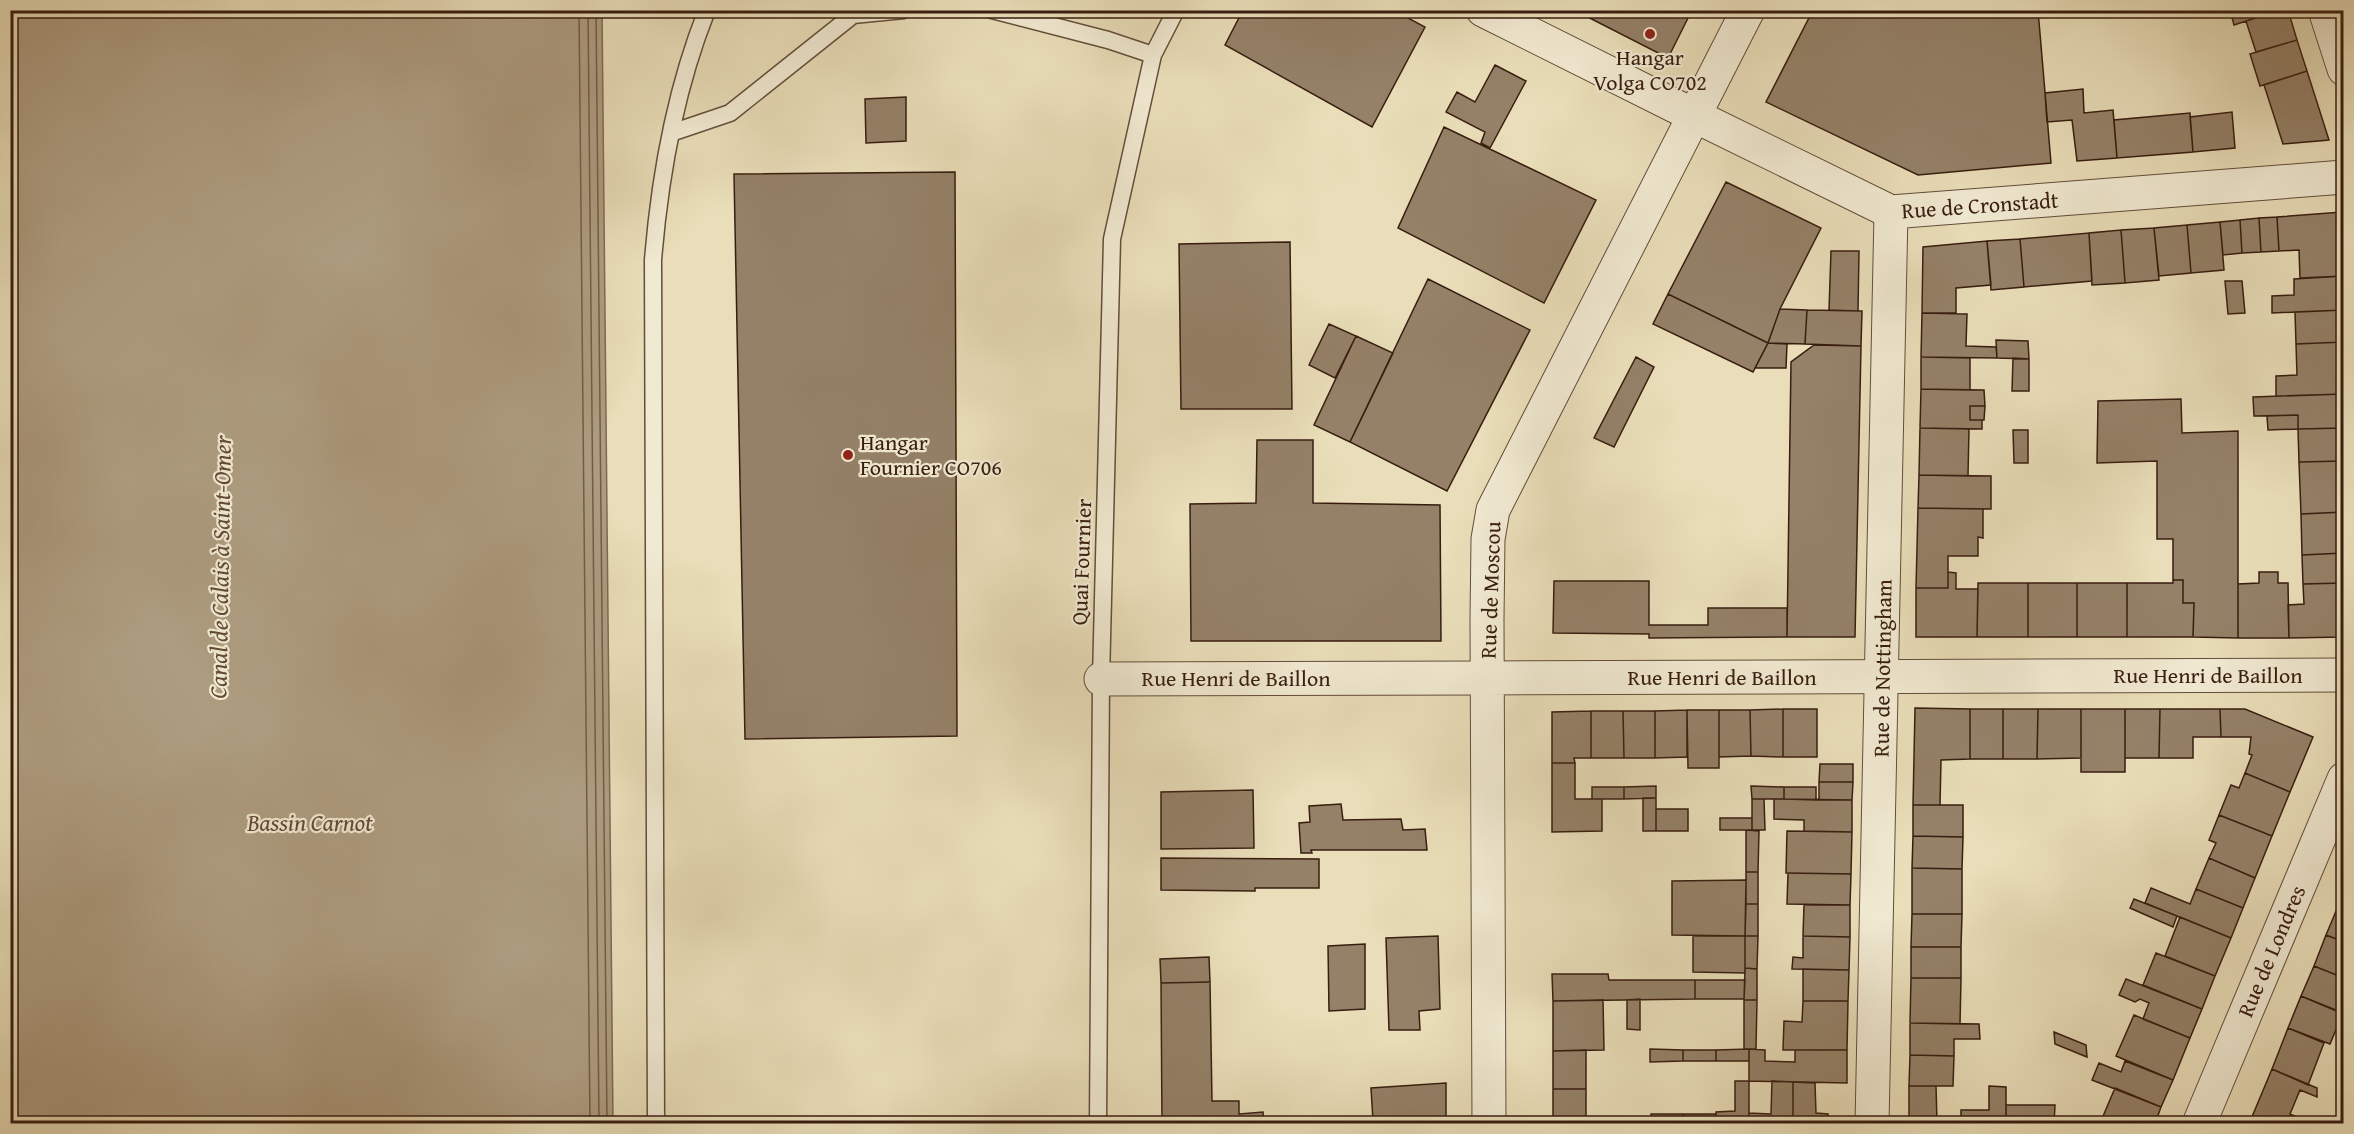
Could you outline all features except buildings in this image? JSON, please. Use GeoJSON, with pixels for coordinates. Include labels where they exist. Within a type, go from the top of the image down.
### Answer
{"type":"FeatureCollection","features":[{"type":"Feature","properties":{"kind":"street","name":"Rue de Cronstadt"},"geometry":{"type":"LineString","coordinates":[[1483,10],[1693,116],[1891,212],[2343,177]]}},
{"type":"Feature","properties":{"kind":"street","name":"Rue de Moscou"},"geometry":{"type":"LineString","coordinates":[[1490,1124],[1487,678],[1488,539],[1493,510],[1748,10]]}},
{"type":"Feature","properties":{"kind":"street"},"geometry":{"type":"LineString","coordinates":[[2325,10],[2343,69]]}},
{"type":"Feature","properties":{"kind":"street","name":"Rue de Nottingham"},"geometry":{"type":"LineString","coordinates":[[1872,1124],[1891,212]]}},
{"type":"Feature","properties":{"kind":"street","name":"Rue Henri de Baillon"},"geometry":{"type":"LineString","coordinates":[[1101,679],[2343,675]]}},
{"type":"Feature","properties":{"kind":"street","name":"Rue de Londres"},"geometry":{"type":"LineString","coordinates":[[2199,1124],[2343,779]]}},
{"type":"Feature","properties":{"kind":"lane"},"geometry":{"type":"LineString","coordinates":[[656,1124],[653,260],[664,159],[679,98],[707,10]]}},
{"type":"Feature","properties":{"kind":"lane"},"geometry":{"type":"LineString","coordinates":[[671,133],[730,113],[853,15],[904,10]]}},
{"type":"Feature","properties":{"kind":"lane"},"geometry":{"type":"LineString","coordinates":[[992,10],[1108,40],[1154,55]]}},
{"type":"Feature","properties":{"kind":"lane","name":"Quai Fournier"},"geometry":{"type":"LineString","coordinates":[[1098,1124],[1101,679],[1112,239],[1154,55],[1176,10]]}},
{"type":"Feature","properties":{"kind":"water","name":"Bassin Carnot"},"geometry":{"type":"Polygon","coordinates":[[[10,11],[602,11],[613,1123],[11,1123],[10,11]]]}},
{"type":"Feature","properties":{"kind":"place","name":"Hangar Volga CO702"},"geometry":{"type":"Point","coordinates":[1650,34]}},
{"type":"Feature","properties":{"kind":"place","name":"Hangar Fournier CO706"},"geometry":{"type":"Point","coordinates":[848,455]}},
{"type":"Feature","properties":{"kind":"water label","name":"Canal de Calais à Saint-Omer"},"geometry":{"type":"Point","coordinates":[220,567]}}]}
